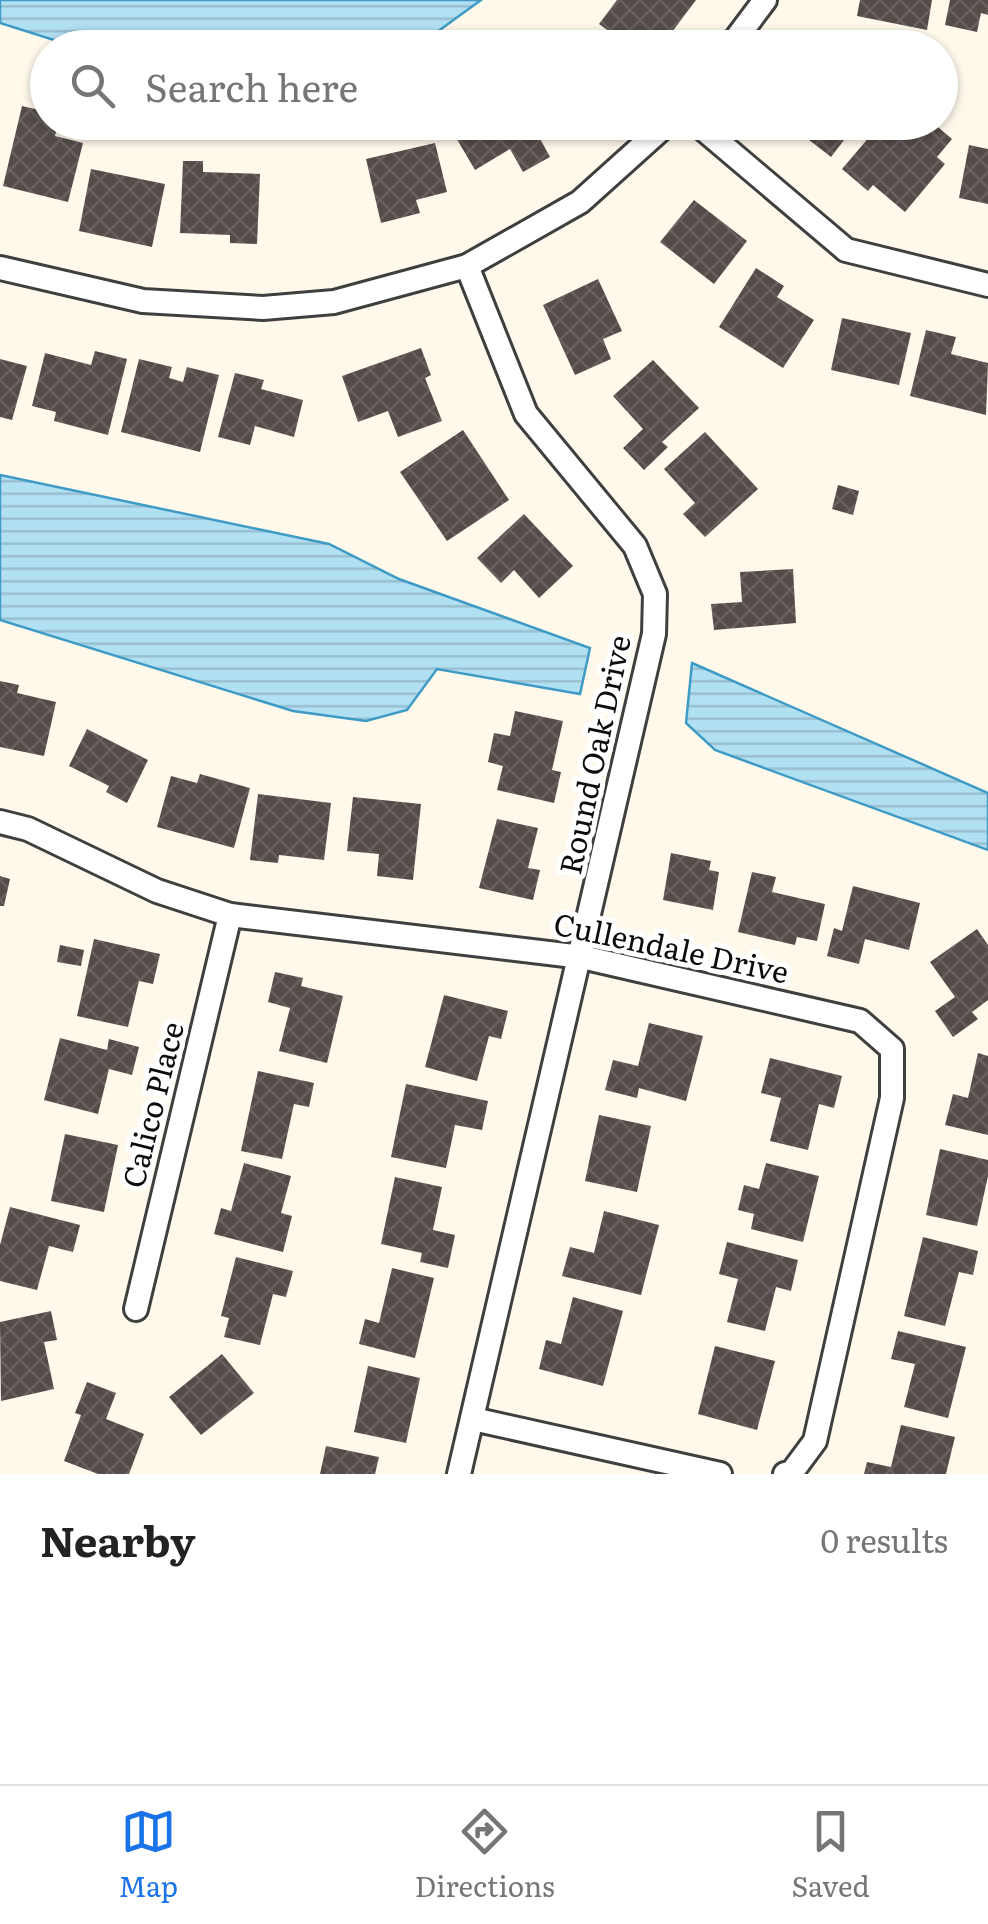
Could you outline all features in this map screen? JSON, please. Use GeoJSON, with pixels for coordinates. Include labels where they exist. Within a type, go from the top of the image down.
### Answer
{"type":"FeatureCollection","features":[{"type":"Feature","properties":{"kind":"street"},"geometry":{"type":"LineString","coordinates":[[743,30],[765,0]]}},
{"type":"Feature","properties":{"kind":"street"},"geometry":{"type":"LineString","coordinates":[[0,268],[143,300],[263,308],[334,302],[467,266],[580,202],[650,140]]}},
{"type":"Feature","properties":{"kind":"street"},"geometry":{"type":"LineString","coordinates":[[716,140],[846,250],[988,284]]}},
{"type":"Feature","properties":{"kind":"street","name":"Round Oak Drive"},"geometry":{"type":"LineString","coordinates":[[459,1474],[654,634],[654,594],[634,546],[526,414],[467,266]]}},
{"type":"Feature","properties":{"kind":"street","name":"Cullendale Drive"},"geometry":{"type":"LineString","coordinates":[[0,822],[28,829],[157,891],[230,915],[582,957],[860,1021],[892,1049],[892,1098],[815,1441],[792,1472],[784,1474]]}},
{"type":"Feature","properties":{"kind":"street","name":"Calico Place"},"geometry":{"type":"LineString","coordinates":[[136,1309],[230,915]]}},
{"type":"Feature","properties":{"kind":"street"},"geometry":{"type":"LineString","coordinates":[[472,1419],[720,1474]]}},
{"type":"Feature","properties":{"kind":"water"},"geometry":{"type":"Polygon","coordinates":[[[0,0],[481,0],[440,30],[30,32],[0,23],[0,0]]]}},
{"type":"Feature","properties":{"kind":"water"},"geometry":{"type":"Polygon","coordinates":[[[0,475],[329,544],[399,579],[590,648],[580,694],[437,669],[407,710],[366,721],[293,711],[0,620],[0,475]]]}},
{"type":"Feature","properties":{"kind":"water"},"geometry":{"type":"Polygon","coordinates":[[[692,663],[988,793],[988,850],[715,750],[686,723],[692,663]]]}},
{"type":"Feature","properties":{"kind":"building"},"geometry":{"type":"Polygon","coordinates":[[[617,0],[696,0],[674,30],[607,30],[599,24],[617,0]]]}},
{"type":"Feature","properties":{"kind":"building"},"geometry":{"type":"Polygon","coordinates":[[[860,0],[932,0],[927,30],[857,16],[860,0]]]}},
{"type":"Feature","properties":{"kind":"building"},"geometry":{"type":"Polygon","coordinates":[[[950,0],[988,0],[988,15],[981,13],[977,32],[945,25],[950,0]]]}},
{"type":"Feature","properties":{"kind":"building"},"geometry":{"type":"Polygon","coordinates":[[[22,106],[30,108],[30,140],[83,143],[68,202],[3,186],[22,106]]]}},
{"type":"Feature","properties":{"kind":"building"},"geometry":{"type":"Polygon","coordinates":[[[457,140],[541,140],[550,157],[523,172],[510,149],[475,170],[457,140]]]}},
{"type":"Feature","properties":{"kind":"building"},"geometry":{"type":"Polygon","coordinates":[[[809,140],[844,140],[831,157],[809,140]]]}},
{"type":"Feature","properties":{"kind":"building"},"geometry":{"type":"Polygon","coordinates":[[[867,140],[951,140],[937,157],[945,164],[905,212],[873,185],[868,191],[842,169],[867,140]]]}},
{"type":"Feature","properties":{"kind":"building"},"geometry":{"type":"Polygon","coordinates":[[[435,143],[447,192],[416,200],[420,213],[381,223],[366,159],[435,143]]]}},
{"type":"Feature","properties":{"kind":"building"},"geometry":{"type":"Polygon","coordinates":[[[969,145],[988,149],[988,204],[959,198],[969,145]]]}},
{"type":"Feature","properties":{"kind":"building"},"geometry":{"type":"Polygon","coordinates":[[[183,161],[203,161],[203,172],[260,174],[257,244],[230,243],[230,235],[180,233],[183,161]]]}},
{"type":"Feature","properties":{"kind":"building"},"geometry":{"type":"Polygon","coordinates":[[[91,169],[165,184],[152,247],[79,231],[91,169]]]}},
{"type":"Feature","properties":{"kind":"building"},"geometry":{"type":"Polygon","coordinates":[[[694,200],[747,241],[714,284],[660,242],[694,200]]]}},
{"type":"Feature","properties":{"kind":"building"},"geometry":{"type":"Polygon","coordinates":[[[756,268],[784,286],[777,297],[814,320],[783,368],[719,327],[756,268]]]}},
{"type":"Feature","properties":{"kind":"building"},"geometry":{"type":"Polygon","coordinates":[[[598,279],[622,331],[603,339],[611,359],[575,375],[543,305],[598,279]]]}},
{"type":"Feature","properties":{"kind":"building"},"geometry":{"type":"Polygon","coordinates":[[[842,318],[911,333],[899,385],[831,370],[842,318]]]}},
{"type":"Feature","properties":{"kind":"building"},"geometry":{"type":"Polygon","coordinates":[[[926,330],[956,337],[951,354],[988,363],[986,415],[910,396],[926,330]]]}},
{"type":"Feature","properties":{"kind":"building"},"geometry":{"type":"Polygon","coordinates":[[[421,348],[431,375],[425,378],[442,421],[398,437],[388,411],[358,422],[342,376],[421,348]]]}},
{"type":"Feature","properties":{"kind":"building"},"geometry":{"type":"Polygon","coordinates":[[[95,351],[127,359],[108,435],[54,421],[56,412],[32,406],[45,353],[91,365],[95,351]]]}},
{"type":"Feature","properties":{"kind":"building"},"geometry":{"type":"Polygon","coordinates":[[[0,359],[27,366],[12,420],[0,417],[0,359]]]}},
{"type":"Feature","properties":{"kind":"building"},"geometry":{"type":"Polygon","coordinates":[[[139,359],[172,367],[169,378],[183,382],[187,367],[219,375],[200,452],[121,432],[139,359]]]}},
{"type":"Feature","properties":{"kind":"building"},"geometry":{"type":"Polygon","coordinates":[[[653,360],[699,408],[662,442],[668,447],[644,470],[623,448],[643,429],[613,396],[653,360]]]}},
{"type":"Feature","properties":{"kind":"building"},"geometry":{"type":"Polygon","coordinates":[[[235,373],[264,380],[261,389],[303,400],[294,437],[255,426],[250,445],[218,437],[235,373]]]}},
{"type":"Feature","properties":{"kind":"building"},"geometry":{"type":"Polygon","coordinates":[[[463,430],[509,500],[447,541],[400,472],[463,430]]]}},
{"type":"Feature","properties":{"kind":"building"},"geometry":{"type":"Polygon","coordinates":[[[705,432],[758,489],[705,537],[683,514],[695,503],[664,469],[705,432]]]}},
{"type":"Feature","properties":{"kind":"building"},"geometry":{"type":"Polygon","coordinates":[[[838,485],[859,491],[853,515],[832,509],[838,485]]]}},
{"type":"Feature","properties":{"kind":"building"},"geometry":{"type":"Polygon","coordinates":[[[524,514],[573,566],[539,598],[514,570],[501,583],[477,558],[524,514]]]}},
{"type":"Feature","properties":{"kind":"building"},"geometry":{"type":"Polygon","coordinates":[[[793,569],[796,623],[714,630],[711,604],[742,602],[740,572],[793,569]]]}},
{"type":"Feature","properties":{"kind":"building"},"geometry":{"type":"Polygon","coordinates":[[[0,681],[19,685],[17,693],[56,702],[44,756],[0,747],[0,681]]]}},
{"type":"Feature","properties":{"kind":"building"},"geometry":{"type":"Polygon","coordinates":[[[515,711],[563,721],[552,770],[561,772],[554,803],[497,790],[503,766],[488,762],[494,733],[510,736],[515,711]]]}},
{"type":"Feature","properties":{"kind":"building"},"geometry":{"type":"Polygon","coordinates":[[[87,729],[148,760],[127,803],[106,792],[109,786],[69,766],[87,729]]]}},
{"type":"Feature","properties":{"kind":"building"},"geometry":{"type":"Polygon","coordinates":[[[200,774],[250,788],[234,848],[157,827],[171,776],[197,783],[200,774]]]}},
{"type":"Feature","properties":{"kind":"building"},"geometry":{"type":"Polygon","coordinates":[[[258,794],[331,803],[324,860],[279,855],[278,863],[250,860],[258,794]]]}},
{"type":"Feature","properties":{"kind":"building"},"geometry":{"type":"Polygon","coordinates":[[[353,797],[421,804],[413,880],[377,876],[379,854],[347,851],[353,797]]]}},
{"type":"Feature","properties":{"kind":"building"},"geometry":{"type":"Polygon","coordinates":[[[497,819],[538,828],[528,868],[540,870],[533,900],[479,888],[497,819]]]}},
{"type":"Feature","properties":{"kind":"building"},"geometry":{"type":"Polygon","coordinates":[[[671,853],[711,861],[709,870],[719,872],[713,910],[663,900],[671,853]]]}},
{"type":"Feature","properties":{"kind":"building"},"geometry":{"type":"Polygon","coordinates":[[[752,872],[776,877],[772,892],[825,904],[817,941],[797,937],[795,945],[738,932],[752,872]]]}},
{"type":"Feature","properties":{"kind":"building"},"geometry":{"type":"Polygon","coordinates":[[[0,876],[10,879],[4,906],[0,906],[0,876]]]}},
{"type":"Feature","properties":{"kind":"building"},"geometry":{"type":"Polygon","coordinates":[[[853,886],[920,903],[909,950],[865,939],[859,964],[827,956],[834,928],[842,931],[853,886]]]}},
{"type":"Feature","properties":{"kind":"building"},"geometry":{"type":"Polygon","coordinates":[[[977,929],[988,945],[988,1000],[972,1012],[978,1019],[953,1037],[935,1011],[955,997],[930,962],[977,929]]]}},
{"type":"Feature","properties":{"kind":"building"},"geometry":{"type":"Polygon","coordinates":[[[94,939],[160,954],[153,984],[139,981],[128,1027],[77,1016],[94,939]]]}},
{"type":"Feature","properties":{"kind":"building"},"geometry":{"type":"Polygon","coordinates":[[[60,945],[84,950],[81,966],[57,962],[60,945]]]}},
{"type":"Feature","properties":{"kind":"building"},"geometry":{"type":"Polygon","coordinates":[[[275,972],[303,978],[301,986],[343,996],[327,1063],[279,1051],[290,1008],[268,1002],[275,972]]]}},
{"type":"Feature","properties":{"kind":"building"},"geometry":{"type":"Polygon","coordinates":[[[444,995],[508,1011],[501,1039],[489,1036],[477,1081],[425,1067],[444,995]]]}},
{"type":"Feature","properties":{"kind":"building"},"geometry":{"type":"Polygon","coordinates":[[[649,1023],[703,1036],[686,1101],[639,1088],[637,1098],[605,1090],[613,1060],[638,1066],[649,1023]]]}},
{"type":"Feature","properties":{"kind":"building"},"geometry":{"type":"Polygon","coordinates":[[[60,1038],[107,1050],[109,1039],[139,1047],[132,1075],[109,1069],[98,1114],[44,1100],[60,1038]]]}},
{"type":"Feature","properties":{"kind":"building"},"geometry":{"type":"Polygon","coordinates":[[[978,1053],[988,1056],[988,1135],[945,1125],[953,1094],[968,1098],[978,1053]]]}},
{"type":"Feature","properties":{"kind":"building"},"geometry":{"type":"Polygon","coordinates":[[[770,1058],[842,1076],[834,1108],[819,1104],[808,1150],[770,1141],[781,1098],[761,1093],[770,1058]]]}},
{"type":"Feature","properties":{"kind":"building"},"geometry":{"type":"Polygon","coordinates":[[[258,1071],[314,1083],[309,1107],[294,1104],[282,1159],[241,1151],[258,1071]]]}},
{"type":"Feature","properties":{"kind":"building"},"geometry":{"type":"Polygon","coordinates":[[[406,1084],[488,1101],[482,1130],[455,1125],[446,1168],[391,1157],[406,1084]]]}},
{"type":"Feature","properties":{"kind":"building"},"geometry":{"type":"Polygon","coordinates":[[[599,1115],[651,1126],[637,1192],[585,1181],[599,1115]]]}},
{"type":"Feature","properties":{"kind":"building"},"geometry":{"type":"Polygon","coordinates":[[[65,1134],[118,1145],[104,1212],[51,1201],[65,1134]]]}},
{"type":"Feature","properties":{"kind":"building"},"geometry":{"type":"Polygon","coordinates":[[[940,1149],[988,1160],[977,1226],[926,1215],[940,1149]]]}},
{"type":"Feature","properties":{"kind":"building"},"geometry":{"type":"Polygon","coordinates":[[[244,1163],[291,1176],[281,1213],[292,1216],[283,1252],[214,1234],[221,1208],[231,1211],[244,1163]]]}},
{"type":"Feature","properties":{"kind":"building"},"geometry":{"type":"Polygon","coordinates":[[[766,1163],[819,1176],[803,1242],[751,1229],[754,1214],[738,1210],[744,1185],[759,1189],[766,1163]]]}},
{"type":"Feature","properties":{"kind":"building"},"geometry":{"type":"Polygon","coordinates":[[[395,1177],[442,1187],[433,1230],[455,1235],[448,1268],[420,1262],[422,1253],[381,1244],[395,1177]]]}},
{"type":"Feature","properties":{"kind":"building"},"geometry":{"type":"Polygon","coordinates":[[[10,1207],[80,1225],[73,1252],[49,1246],[37,1290],[0,1281],[0,1245],[10,1207]]]}},
{"type":"Feature","properties":{"kind":"building"},"geometry":{"type":"Polygon","coordinates":[[[604,1211],[659,1225],[641,1295],[562,1276],[570,1247],[594,1253],[604,1211]]]}},
{"type":"Feature","properties":{"kind":"building"},"geometry":{"type":"Polygon","coordinates":[[[923,1237],[978,1251],[973,1275],[959,1272],[945,1326],[904,1316],[923,1237]]]}},
{"type":"Feature","properties":{"kind":"building"},"geometry":{"type":"Polygon","coordinates":[[[727,1242],[798,1260],[791,1291],[776,1287],[765,1331],[727,1322],[738,1279],[719,1274],[727,1242]]]}},
{"type":"Feature","properties":{"kind":"building"},"geometry":{"type":"Polygon","coordinates":[[[236,1257],[293,1271],[286,1297],[273,1294],[260,1345],[224,1337],[229,1318],[221,1316],[236,1257]]]}},
{"type":"Feature","properties":{"kind":"building"},"geometry":{"type":"Polygon","coordinates":[[[392,1268],[434,1278],[415,1358],[359,1344],[365,1319],[379,1323],[392,1268]]]}},
{"type":"Feature","properties":{"kind":"building"},"geometry":{"type":"Polygon","coordinates":[[[573,1297],[623,1311],[603,1386],[539,1369],[546,1340],[561,1344],[573,1297]]]}},
{"type":"Feature","properties":{"kind":"building"},"geometry":{"type":"Polygon","coordinates":[[[51,1311],[57,1340],[44,1342],[54,1389],[1,1401],[0,1322],[51,1311]]]}},
{"type":"Feature","properties":{"kind":"building"},"geometry":{"type":"Polygon","coordinates":[[[898,1331],[966,1347],[948,1418],[904,1407],[915,1364],[891,1359],[898,1331]]]}},
{"type":"Feature","properties":{"kind":"building"},"geometry":{"type":"Polygon","coordinates":[[[715,1346],[775,1361],[757,1430],[698,1414],[715,1346]]]}},
{"type":"Feature","properties":{"kind":"building"},"geometry":{"type":"Polygon","coordinates":[[[222,1354],[254,1393],[201,1435],[169,1397],[222,1354]]]}},
{"type":"Feature","properties":{"kind":"building"},"geometry":{"type":"Polygon","coordinates":[[[368,1366],[420,1378],[406,1443],[354,1432],[368,1366]]]}},
{"type":"Feature","properties":{"kind":"building"},"geometry":{"type":"Polygon","coordinates":[[[87,1382],[116,1393],[106,1419],[144,1434],[129,1474],[98,1474],[64,1461],[81,1415],[75,1413],[87,1382]]]}},
{"type":"Feature","properties":{"kind":"building"},"geometry":{"type":"Polygon","coordinates":[[[901,1425],[955,1437],[946,1474],[864,1474],[867,1462],[891,1467],[901,1425]]]}},
{"type":"Feature","properties":{"kind":"building"},"geometry":{"type":"Polygon","coordinates":[[[326,1446],[379,1457],[375,1474],[320,1474],[326,1446]]]}}]}
